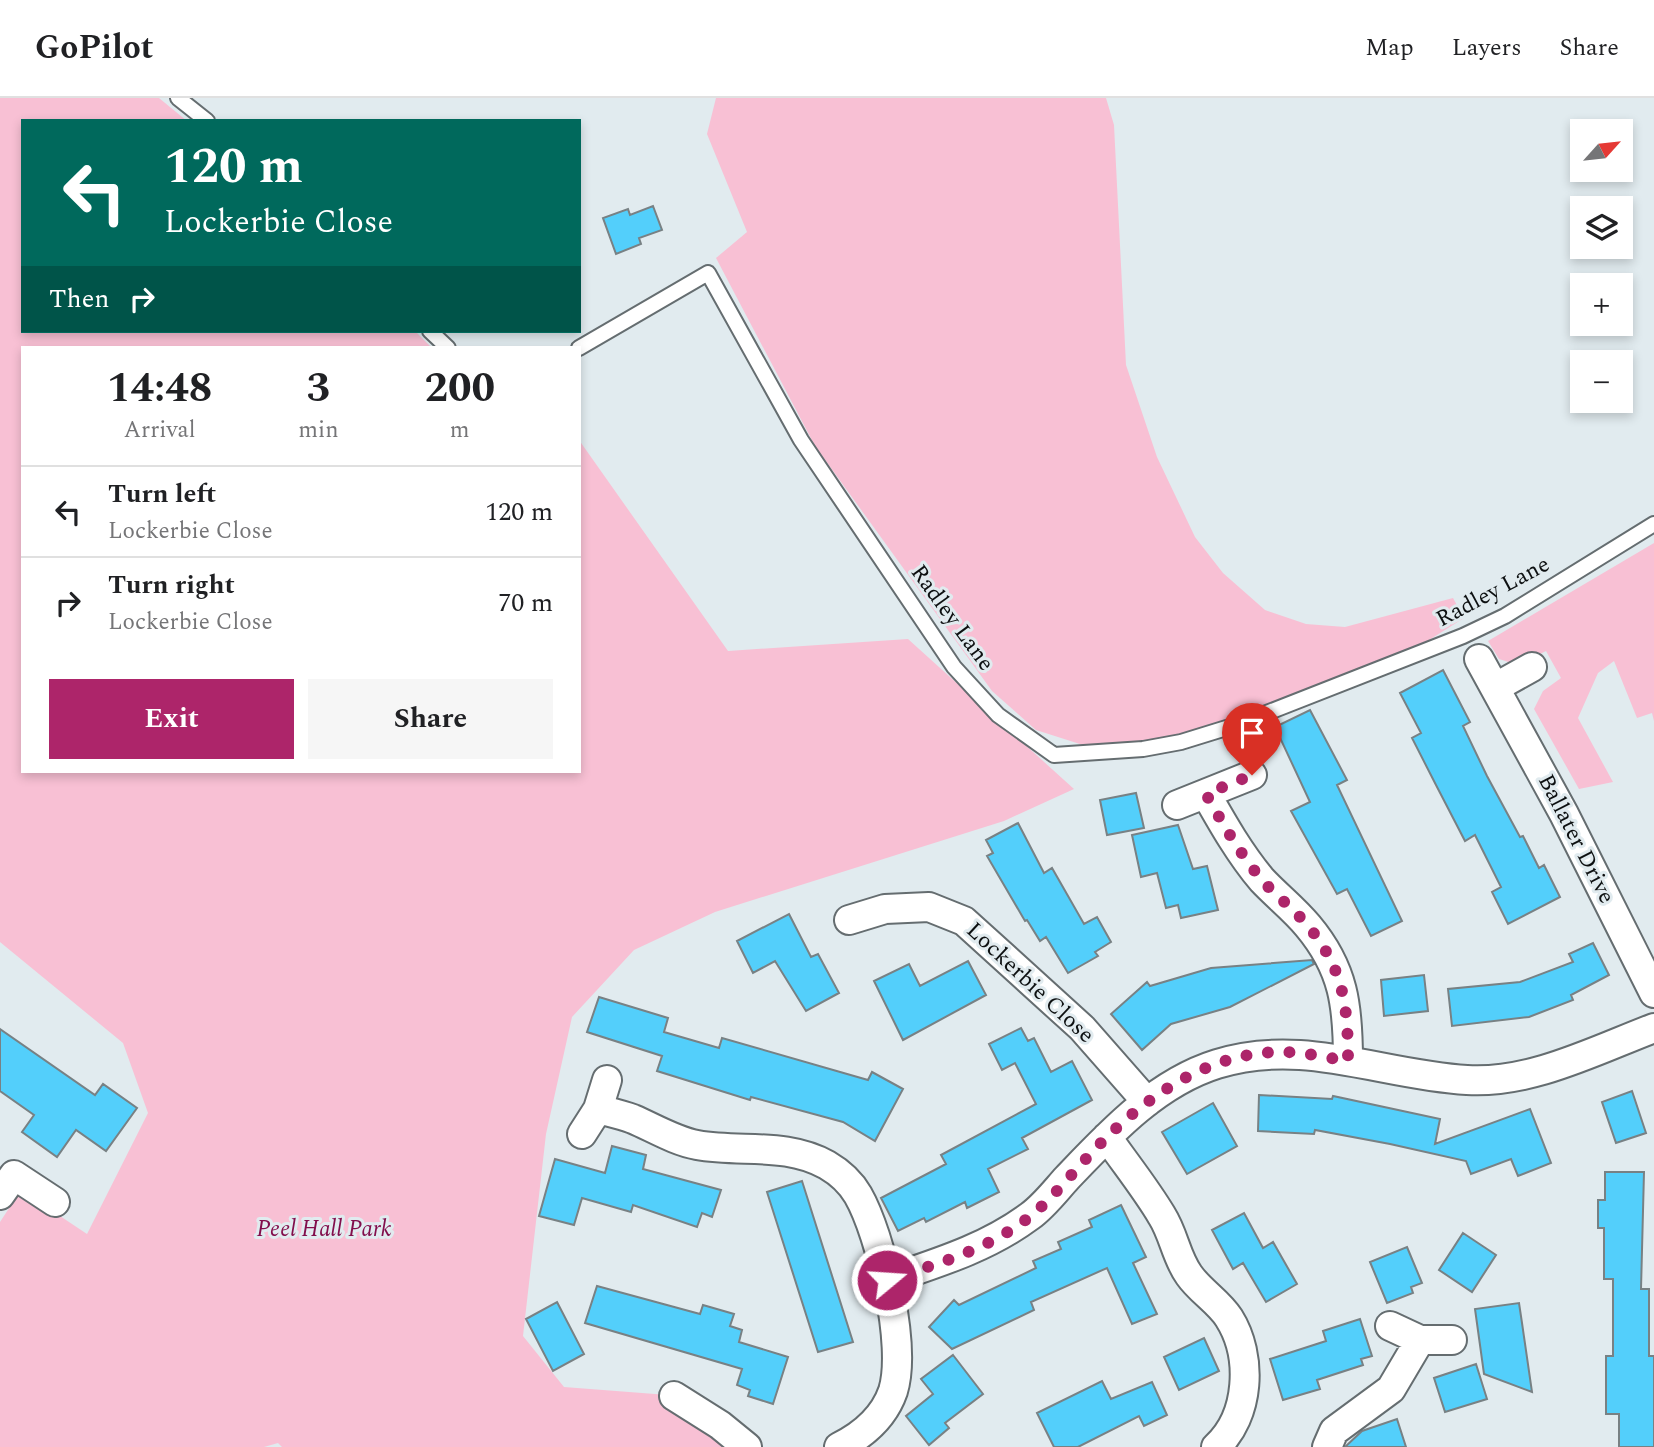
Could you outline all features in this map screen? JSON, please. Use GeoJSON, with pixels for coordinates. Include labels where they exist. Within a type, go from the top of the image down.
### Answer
{"type":"FeatureCollection","features":[{"type":"Feature","properties":{"kind":"street","name":"Ballater Drive"},"geometry":{"type":"LineString","coordinates":[[1479,659],[1564,814],[1654,993]]}},
{"type":"Feature","properties":{"kind":"street"},"geometry":{"type":"LineString","coordinates":[[1496,687],[1532,667]]}},
{"type":"Feature","properties":{"kind":"street"},"geometry":{"type":"LineString","coordinates":[[1177,805],[1252,775]]}},
{"type":"Feature","properties":{"kind":"street"},"geometry":{"type":"LineString","coordinates":[[1206,794],[1234,842],[1261,879],[1308,926],[1341,980],[1347,1011],[1348,1061]]}},
{"type":"Feature","properties":{"kind":"street","name":"Lockerbie Close"},"geometry":{"type":"LineString","coordinates":[[849,920],[885,909],[929,907],[964,921],[1082,1028],[1147,1102]]}},
{"type":"Feature","properties":{"kind":"street"},"geometry":{"type":"LineString","coordinates":[[887,1280],[968,1253],[1031,1215],[1107,1137],[1147,1102],[1194,1072],[1253,1055],[1285,1052],[1434,1076],[1493,1080],[1552,1066],[1654,1028]]}},
{"type":"Feature","properties":{"kind":"street"},"geometry":{"type":"LineString","coordinates":[[582,1134],[598,1109],[607,1080]]}},
{"type":"Feature","properties":{"kind":"street"},"geometry":{"type":"LineString","coordinates":[[598,1109],[631,1118],[695,1145],[783,1150],[828,1166],[846,1179],[858,1195],[887,1280],[898,1349],[892,1392],[872,1425],[839,1447]]}},
{"type":"Feature","properties":{"kind":"street"},"geometry":{"type":"LineString","coordinates":[[1107,1137],[1163,1217],[1188,1274],[1228,1316],[1239,1338],[1245,1363],[1243,1397],[1226,1438],[1216,1447]]}},
{"type":"Feature","properties":{"kind":"street"},"geometry":{"type":"LineString","coordinates":[[0,1195],[14,1175],[54,1202]]}},
{"type":"Feature","properties":{"kind":"street"},"geometry":{"type":"LineString","coordinates":[[1390,1326],[1420,1340],[1452,1340]]}},
{"type":"Feature","properties":{"kind":"street"},"geometry":{"type":"LineString","coordinates":[[1327,1447],[1334,1432],[1391,1390],[1420,1340]]}},
{"type":"Feature","properties":{"kind":"street"},"geometry":{"type":"LineString","coordinates":[[674,1396],[720,1425],[747,1447]]}},
{"type":"Feature","properties":{"kind":"lane"},"geometry":{"type":"LineString","coordinates":[[178,98],[204,119]]}},
{"type":"Feature","properties":{"kind":"lane","name":"Radley Lane"},"geometry":{"type":"LineString","coordinates":[[581,347],[708,273],[801,440],[954,667],[999,715],[1054,755],[1143,749],[1181,742],[1236,725],[1463,636],[1505,616],[1654,524]]}},
{"type":"Feature","properties":{"kind":"lane"},"geometry":{"type":"LineString","coordinates":[[432,333],[446,346]]}},
{"type":"Feature","properties":{"kind":"green space","name":"Peel Hall Park"},"geometry":{"type":"Polygon","coordinates":[[[0,98],[159,98],[185,119],[21,119],[21,333],[417,333],[430,346],[21,346],[21,773],[581,773],[581,443],[728,651],[908,639],[1074,789],[1004,821],[715,912],[634,950],[572,1017],[546,1134],[523,1336],[564,1387],[668,1395],[738,1447],[282,1447],[278,1443],[264,1447],[0,1447],[0,1222],[21,1190],[87,1234],[148,1113],[123,1043],[0,942],[0,98]]]}},
{"type":"Feature","properties":{"kind":"green space"},"geometry":{"type":"Polygon","coordinates":[[[716,98],[1106,98],[1114,125],[1126,365],[1157,457],[1195,537],[1223,573],[1265,610],[1306,624],[1345,627],[1453,598],[1464,618],[1410,652],[1235,720],[1145,743],[1083,745],[1036,730],[992,691],[815,446],[716,258],[747,232],[707,134],[716,98]]]}},
{"type":"Feature","properties":{"kind":"green space"},"geometry":{"type":"Polygon","coordinates":[[[1654,543],[1654,721],[1652,713],[1637,718],[1614,661],[1598,673],[1578,718],[1613,782],[1579,789],[1534,709],[1543,691],[1561,678],[1546,651],[1518,665],[1499,659],[1488,641],[1654,543]]]}},
{"type":"Feature","properties":{"kind":"building"},"geometry":{"type":"Polygon","coordinates":[[[653,206],[662,230],[639,238],[641,244],[616,254],[603,218],[628,209],[630,215],[653,206]]]}},
{"type":"Feature","properties":{"kind":"building"},"geometry":{"type":"Polygon","coordinates":[[[1443,670],[1470,722],[1463,726],[1487,776],[1520,837],[1523,836],[1539,868],[1544,865],[1560,897],[1508,924],[1492,892],[1501,887],[1475,835],[1465,841],[1412,738],[1421,733],[1400,693],[1443,670]]]}},
{"type":"Feature","properties":{"kind":"building"},"geometry":{"type":"Polygon","coordinates":[[[1310,710],[1347,780],[1337,785],[1402,921],[1371,936],[1347,889],[1337,894],[1291,811],[1310,802],[1275,727],[1310,710]]]}},
{"type":"Feature","properties":{"kind":"building"},"geometry":{"type":"Polygon","coordinates":[[[1136,793],[1144,828],[1107,835],[1100,800],[1136,793]]]}},
{"type":"Feature","properties":{"kind":"building"},"geometry":{"type":"Polygon","coordinates":[[[1018,823],[1044,873],[1052,868],[1084,924],[1097,917],[1111,942],[1095,952],[1098,956],[1068,973],[1046,937],[1040,941],[1027,920],[1025,921],[987,856],[993,853],[986,840],[1018,823]]]}},
{"type":"Feature","properties":{"kind":"building"},"geometry":{"type":"Polygon","coordinates":[[[1178,825],[1193,869],[1207,866],[1218,910],[1181,918],[1178,905],[1166,908],[1157,873],[1141,877],[1132,835],[1178,825]]]}},
{"type":"Feature","properties":{"kind":"building"},"geometry":{"type":"Polygon","coordinates":[[[789,914],[811,957],[818,954],[839,993],[806,1011],[775,961],[753,973],[737,941],[789,914]]]}},
{"type":"Feature","properties":{"kind":"building"},"geometry":{"type":"Polygon","coordinates":[[[1593,943],[1609,975],[1571,995],[1573,1000],[1529,1017],[1452,1026],[1448,989],[1520,982],[1573,962],[1569,954],[1593,943]]]}},
{"type":"Feature","properties":{"kind":"building"},"geometry":{"type":"Polygon","coordinates":[[[1312,960],[1314,964],[1230,1007],[1171,1024],[1142,1050],[1111,1014],[1147,982],[1150,986],[1211,968],[1312,960]]]}},
{"type":"Feature","properties":{"kind":"building"},"geometry":{"type":"Polygon","coordinates":[[[968,961],[986,995],[903,1040],[874,981],[909,964],[920,986],[968,961]]]}},
{"type":"Feature","properties":{"kind":"building"},"geometry":{"type":"Polygon","coordinates":[[[1424,975],[1428,1011],[1384,1016],[1381,980],[1424,975]]]}},
{"type":"Feature","properties":{"kind":"building"},"geometry":{"type":"Polygon","coordinates":[[[599,997],[668,1018],[664,1032],[719,1048],[722,1038],[868,1080],[872,1072],[903,1089],[875,1141],[843,1122],[751,1097],[750,1100],[657,1071],[662,1056],[587,1032],[599,997]]]}},
{"type":"Feature","properties":{"kind":"building"},"geometry":{"type":"Polygon","coordinates":[[[1021,1028],[1028,1041],[1034,1038],[1051,1072],[1072,1061],[1092,1100],[1022,1138],[1028,1149],[988,1169],[999,1192],[967,1208],[965,1202],[926,1222],[924,1218],[898,1231],[881,1198],[946,1164],[941,1155],[1036,1104],[1015,1063],[1002,1070],[989,1044],[1021,1028]]]}},
{"type":"Feature","properties":{"kind":"building"},"geometry":{"type":"Polygon","coordinates":[[[0,1029],[95,1095],[103,1084],[137,1108],[106,1151],[76,1130],[57,1157],[22,1132],[34,1115],[0,1091],[0,1029]]]}},
{"type":"Feature","properties":{"kind":"building"},"geometry":{"type":"Polygon","coordinates":[[[1632,1091],[1646,1133],[1616,1143],[1602,1102],[1632,1091]]]}},
{"type":"Feature","properties":{"kind":"building"},"geometry":{"type":"Polygon","coordinates":[[[1259,1095],[1332,1099],[1333,1096],[1440,1119],[1435,1144],[1530,1109],[1551,1163],[1518,1176],[1511,1159],[1471,1174],[1466,1161],[1390,1144],[1315,1130],[1314,1134],[1258,1131],[1259,1095]]]}},
{"type":"Feature","properties":{"kind":"building"},"geometry":{"type":"Polygon","coordinates":[[[1213,1103],[1237,1146],[1187,1174],[1162,1132],[1213,1103]]]}},
{"type":"Feature","properties":{"kind":"building"},"geometry":{"type":"Polygon","coordinates":[[[612,1146],[646,1155],[643,1169],[721,1190],[712,1217],[702,1213],[697,1227],[633,1205],[631,1212],[582,1198],[574,1225],[539,1216],[555,1159],[605,1173],[612,1146]]]}},
{"type":"Feature","properties":{"kind":"building"},"geometry":{"type":"Polygon","coordinates":[[[1605,1172],[1644,1172],[1641,1289],[1649,1289],[1649,1356],[1654,1356],[1654,1447],[1619,1447],[1619,1414],[1606,1414],[1606,1356],[1613,1356],[1613,1279],[1604,1279],[1604,1228],[1598,1228],[1598,1200],[1605,1200],[1605,1172]]]}},
{"type":"Feature","properties":{"kind":"building"},"geometry":{"type":"Polygon","coordinates":[[[802,1181],[853,1342],[818,1352],[767,1192],[802,1181]]]}},
{"type":"Feature","properties":{"kind":"building"},"geometry":{"type":"Polygon","coordinates":[[[1121,1205],[1146,1257],[1133,1263],[1157,1314],[1132,1324],[1107,1268],[1031,1302],[1034,1310],[952,1349],[929,1327],[954,1300],[959,1305],[1036,1268],[1033,1261],[1061,1249],[1058,1242],[1092,1227],[1089,1220],[1121,1205]]]}},
{"type":"Feature","properties":{"kind":"building"},"geometry":{"type":"Polygon","coordinates":[[[1244,1213],[1263,1248],[1273,1242],[1297,1284],[1266,1302],[1243,1263],[1233,1269],[1212,1230],[1244,1213]]]}},
{"type":"Feature","properties":{"kind":"building"},"geometry":{"type":"Polygon","coordinates":[[[1463,1233],[1496,1255],[1472,1292],[1439,1270],[1463,1233]]]}},
{"type":"Feature","properties":{"kind":"building"},"geometry":{"type":"Polygon","coordinates":[[[1407,1247],[1422,1283],[1411,1287],[1413,1293],[1387,1303],[1370,1262],[1407,1247]]]}},
{"type":"Feature","properties":{"kind":"building"},"geometry":{"type":"Polygon","coordinates":[[[597,1286],[700,1314],[703,1305],[734,1314],[730,1326],[742,1330],[739,1342],[788,1357],[773,1404],[748,1396],[750,1390],[737,1385],[742,1369],[585,1323],[597,1286]]]}},
{"type":"Feature","properties":{"kind":"building"},"geometry":{"type":"Polygon","coordinates":[[[557,1302],[584,1354],[553,1371],[526,1319],[557,1302]]]}},
{"type":"Feature","properties":{"kind":"building"},"geometry":{"type":"Polygon","coordinates":[[[1519,1303],[1532,1392],[1484,1374],[1475,1309],[1519,1303]]]}},
{"type":"Feature","properties":{"kind":"building"},"geometry":{"type":"Polygon","coordinates":[[[1360,1319],[1372,1356],[1361,1359],[1363,1365],[1317,1380],[1320,1389],[1283,1400],[1270,1359],[1326,1341],[1323,1331],[1360,1319]]]}},
{"type":"Feature","properties":{"kind":"building"},"geometry":{"type":"Polygon","coordinates":[[[1204,1338],[1219,1371],[1179,1390],[1164,1357],[1204,1338]]]}},
{"type":"Feature","properties":{"kind":"building"},"geometry":{"type":"Polygon","coordinates":[[[953,1355],[983,1394],[945,1423],[949,1428],[929,1445],[906,1416],[933,1394],[921,1379],[953,1355]]]}},
{"type":"Feature","properties":{"kind":"building"},"geometry":{"type":"Polygon","coordinates":[[[1476,1364],[1487,1399],[1445,1412],[1434,1378],[1476,1364]]]}},
{"type":"Feature","properties":{"kind":"building"},"geometry":{"type":"Polygon","coordinates":[[[1102,1381],[1111,1399],[1152,1382],[1167,1415],[1144,1426],[1139,1416],[1078,1447],[1054,1447],[1037,1413],[1102,1381]]]}},
{"type":"Feature","properties":{"kind":"building"},"geometry":{"type":"Polygon","coordinates":[[[1397,1419],[1406,1447],[1345,1447],[1362,1431],[1397,1419]]]}},
{"type":"Feature","properties":{"kind":"route"},"geometry":{"type":"LineString","coordinates":[[887,1280],[968,1253],[1031,1215],[1107,1137],[1147,1102],[1194,1072],[1253,1055],[1285,1052],[1348,1061],[1346,999],[1341,980],[1308,926],[1261,879],[1234,842],[1206,794],[1252,775]]}}]}
